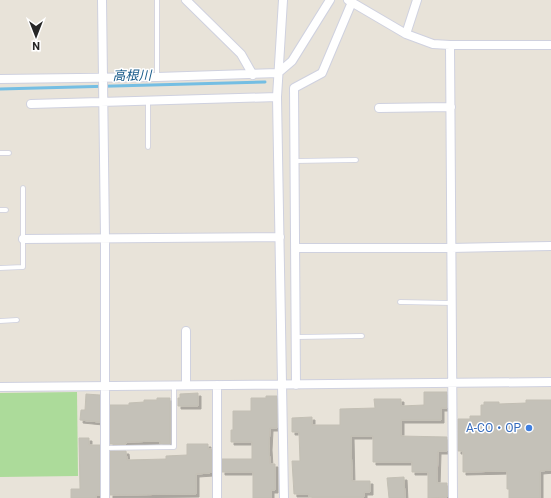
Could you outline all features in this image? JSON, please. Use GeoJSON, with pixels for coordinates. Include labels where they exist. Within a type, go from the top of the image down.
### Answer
{"type":"FeatureCollection","features":[{"type":"Feature","properties":{"kind":"street"},"geometry":{"type":"LineString","coordinates":[[102,0],[105,238],[105,498]]}},
{"type":"Feature","properties":{"kind":"street"},"geometry":{"type":"LineString","coordinates":[[186,0],[241,54],[253,75]]}},
{"type":"Feature","properties":{"kind":"street"},"geometry":{"type":"LineString","coordinates":[[283,0],[277,97],[284,498]]}},
{"type":"Feature","properties":{"kind":"street"},"geometry":{"type":"LineString","coordinates":[[0,79],[253,75],[278,73],[292,61],[330,0]]}},
{"type":"Feature","properties":{"kind":"street"},"geometry":{"type":"LineString","coordinates":[[406,34],[417,0]]}},
{"type":"Feature","properties":{"kind":"street"},"geometry":{"type":"LineString","coordinates":[[296,384],[294,88],[322,73],[350,1],[406,34],[434,44],[551,45]]}},
{"type":"Feature","properties":{"kind":"street"},"geometry":{"type":"LineString","coordinates":[[450,45],[453,498]]}},
{"type":"Feature","properties":{"kind":"street"},"geometry":{"type":"LineString","coordinates":[[31,104],[277,97]]}},
{"type":"Feature","properties":{"kind":"street"},"geometry":{"type":"LineString","coordinates":[[379,108],[451,107]]}},
{"type":"Feature","properties":{"kind":"street"},"geometry":{"type":"LineString","coordinates":[[23,239],[280,237]]}},
{"type":"Feature","properties":{"kind":"street"},"geometry":{"type":"LineString","coordinates":[[295,248],[451,248],[551,246]]}},
{"type":"Feature","properties":{"kind":"street"},"geometry":{"type":"LineString","coordinates":[[186,331],[186,385]]}},
{"type":"Feature","properties":{"kind":"street"},"geometry":{"type":"LineString","coordinates":[[0,387],[551,382]]}},
{"type":"Feature","properties":{"kind":"street"},"geometry":{"type":"LineString","coordinates":[[216,385],[217,498]]}},
{"type":"Feature","properties":{"kind":"lane"},"geometry":{"type":"LineString","coordinates":[[157,0],[157,77]]}},
{"type":"Feature","properties":{"kind":"lane"},"geometry":{"type":"LineString","coordinates":[[148,101],[148,147]]}},
{"type":"Feature","properties":{"kind":"lane"},"geometry":{"type":"LineString","coordinates":[[0,153],[9,153]]}},
{"type":"Feature","properties":{"kind":"lane"},"geometry":{"type":"LineString","coordinates":[[295,161],[356,160]]}},
{"type":"Feature","properties":{"kind":"lane"},"geometry":{"type":"LineString","coordinates":[[0,268],[23,267],[23,188]]}},
{"type":"Feature","properties":{"kind":"lane"},"geometry":{"type":"LineString","coordinates":[[0,210],[6,210]]}},
{"type":"Feature","properties":{"kind":"lane"},"geometry":{"type":"LineString","coordinates":[[400,302],[452,302]]}},
{"type":"Feature","properties":{"kind":"lane"},"geometry":{"type":"LineString","coordinates":[[0,320],[17,320]]}},
{"type":"Feature","properties":{"kind":"lane"},"geometry":{"type":"LineString","coordinates":[[296,337],[362,336]]}},
{"type":"Feature","properties":{"kind":"lane"},"geometry":{"type":"LineString","coordinates":[[105,448],[174,447],[174,385]]}},
{"type":"Feature","properties":{"kind":"green space"},"geometry":{"type":"Polygon","coordinates":[[[77,392],[78,476],[0,477],[0,393],[77,392]]]}},
{"type":"Feature","properties":{"kind":"building"},"geometry":{"type":"Polygon","coordinates":[[[424,392],[447,392],[447,408],[441,408],[441,420],[401,420],[401,436],[447,437],[447,451],[438,451],[437,483],[447,483],[447,497],[428,498],[428,472],[412,472],[412,462],[373,462],[373,436],[351,436],[352,481],[370,481],[370,492],[364,492],[364,497],[309,497],[309,494],[294,494],[292,461],[300,461],[299,432],[292,432],[292,418],[312,417],[312,425],[340,425],[340,409],[375,408],[374,399],[401,399],[401,406],[424,405],[424,392]]]}},
{"type":"Feature","properties":{"kind":"building"},"geometry":{"type":"Polygon","coordinates":[[[198,393],[198,406],[178,406],[178,398],[180,398],[180,394],[198,393]]]}},
{"type":"Feature","properties":{"kind":"building"},"geometry":{"type":"Polygon","coordinates":[[[86,394],[100,395],[100,422],[80,420],[81,410],[85,410],[86,394]]]}},
{"type":"Feature","properties":{"kind":"building"},"geometry":{"type":"Polygon","coordinates":[[[266,396],[277,396],[277,428],[270,428],[269,447],[270,464],[275,464],[275,490],[271,490],[271,498],[253,498],[253,472],[222,472],[222,459],[252,459],[252,442],[231,442],[231,430],[233,430],[233,411],[251,411],[251,398],[266,398],[266,396]]]}},
{"type":"Feature","properties":{"kind":"building"},"geometry":{"type":"Polygon","coordinates":[[[157,398],[170,398],[170,444],[160,444],[160,441],[110,444],[110,405],[129,405],[129,403],[144,402],[144,400],[157,400],[157,398]]]}},
{"type":"Feature","properties":{"kind":"building"},"geometry":{"type":"Polygon","coordinates":[[[526,400],[551,400],[551,470],[540,471],[540,498],[509,498],[509,489],[507,489],[507,471],[463,472],[463,452],[458,451],[458,419],[470,419],[470,416],[481,416],[481,405],[484,405],[484,402],[499,402],[499,404],[526,403],[526,400]]]}},
{"type":"Feature","properties":{"kind":"building"},"geometry":{"type":"Polygon","coordinates":[[[79,438],[89,438],[89,445],[100,445],[100,495],[96,495],[96,498],[71,498],[71,489],[80,489],[79,438]]]}},
{"type":"Feature","properties":{"kind":"building"},"geometry":{"type":"Polygon","coordinates":[[[187,444],[208,444],[208,449],[212,449],[212,472],[196,474],[196,494],[110,495],[110,451],[126,451],[127,460],[166,459],[166,456],[187,455],[187,444]]]}},
{"type":"Feature","properties":{"kind":"building"},"geometry":{"type":"Polygon","coordinates":[[[404,477],[405,498],[389,498],[387,478],[404,477]]]}},
{"type":"Feature","properties":{"kind":"waterway","name":"高根川"},"geometry":{"type":"LineString","coordinates":[[0,89],[265,82]]}},
{"type":"Feature","properties":{"kind":"place","name":"A-CO・OP"},"geometry":{"type":"Point","coordinates":[529,428]}}]}
